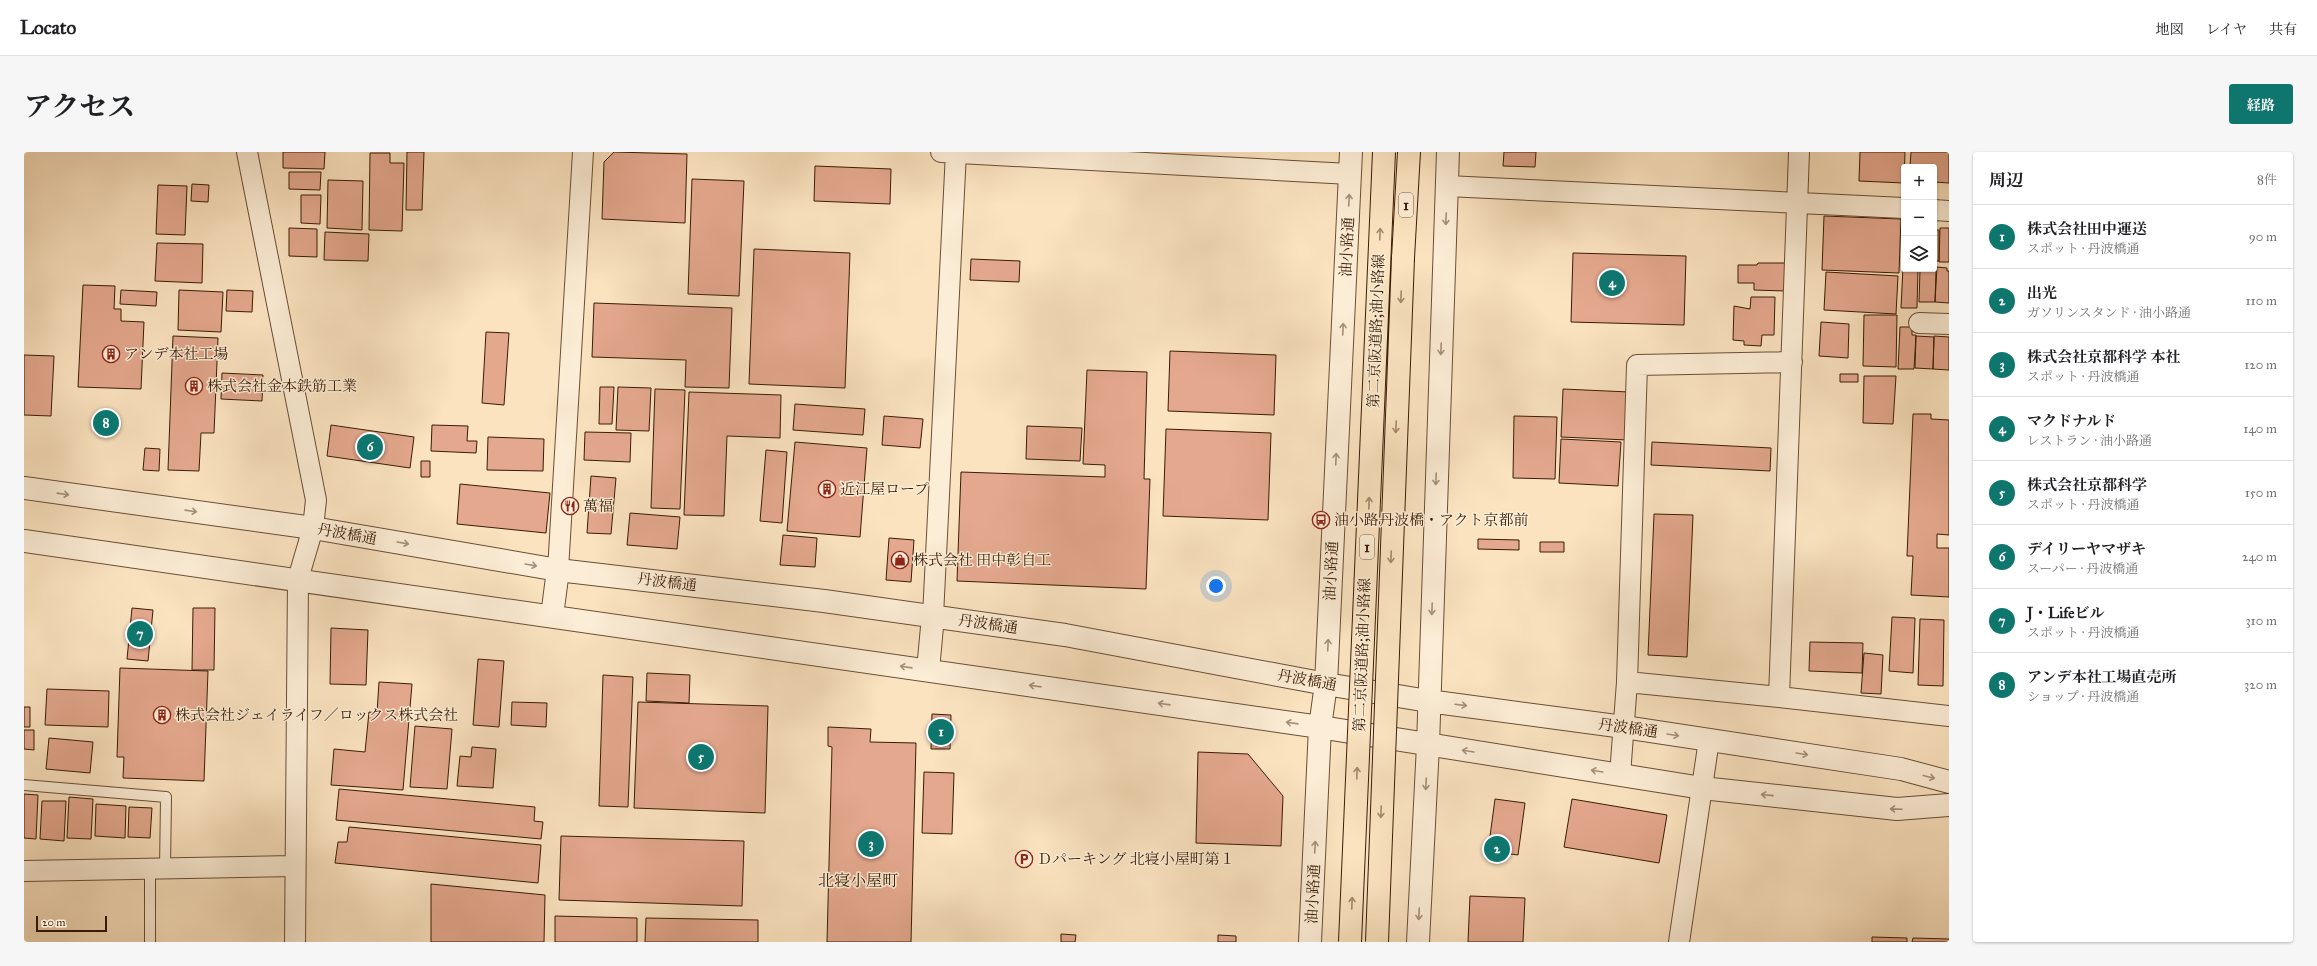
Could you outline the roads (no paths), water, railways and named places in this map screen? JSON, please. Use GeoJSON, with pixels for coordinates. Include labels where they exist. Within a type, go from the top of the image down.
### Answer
{"type":"FeatureCollection","features":[{"type":"Feature","properties":{"kind":"highway","name":"第二京阪道路;油小路線"},"geometry":{"type":"LineString","coordinates":[[1350,942],[1384,152]]}},
{"type":"Feature","properties":{"kind":"highway","name":"第二京阪道路;油小路線"},"geometry":{"type":"LineString","coordinates":[[1376,942],[1403,258],[1409,152]]}},
{"type":"Feature","properties":{"kind":"street"},"geometry":{"type":"LineString","coordinates":[[247,152],[316,500],[313,528],[298,579],[294,866],[295,942]]}},
{"type":"Feature","properties":{"kind":"street"},"geometry":{"type":"LineString","coordinates":[[552,616],[558,570],[583,152]]}},
{"type":"Feature","properties":{"kind":"street"},"geometry":{"type":"LineString","coordinates":[[928,670],[932,616],[951,152],[1350,174]]}},
{"type":"Feature","properties":{"kind":"street","name":"油小路通"},"geometry":{"type":"LineString","coordinates":[[1310,942],[1320,727],[1326,684],[1351,152]]}},
{"type":"Feature","properties":{"kind":"street"},"geometry":{"type":"LineString","coordinates":[[1418,942],[1428,745],[1428,701],[1448,152]]}},
{"type":"Feature","properties":{"kind":"street"},"geometry":{"type":"LineString","coordinates":[[1779,697],[1799,152]]}},
{"type":"Feature","properties":{"kind":"street"},"geometry":{"type":"LineString","coordinates":[[1447,186],[1901,208]]}},
{"type":"Feature","properties":{"kind":"street"},"geometry":{"type":"LineString","coordinates":[[1937,210],[1949,211]]}},
{"type":"Feature","properties":{"kind":"street"},"geometry":{"type":"LineString","coordinates":[[1919,323],[1949,324]]}},
{"type":"Feature","properties":{"kind":"street"},"geometry":{"type":"LineString","coordinates":[[1620,775],[1627,682],[1637,365],[1792,362]]}},
{"type":"Feature","properties":{"kind":"street","name":"丹波橋通"},"geometry":{"type":"LineString","coordinates":[[24,488],[313,528],[558,570],[824,601],[1065,635],[1326,684],[1428,701],[1624,727],[1901,769],[1949,782]]}},
{"type":"Feature","properties":{"kind":"street"},"geometry":{"type":"LineString","coordinates":[[24,541],[298,579],[1320,727],[1702,788],[1897,809],[1949,805]]}},
{"type":"Feature","properties":{"kind":"street"},"geometry":{"type":"LineString","coordinates":[[1627,682],[1949,716]]}},
{"type":"Feature","properties":{"kind":"street"},"geometry":{"type":"LineString","coordinates":[[1679,942],[1708,740]]}},
{"type":"Feature","properties":{"kind":"street"},"geometry":{"type":"LineString","coordinates":[[24,871],[294,866]]}},
{"type":"Feature","properties":{"kind":"lane"},"geometry":{"type":"LineString","coordinates":[[24,785],[166,797],[150,942]]}},
{"type":"Feature","properties":{"kind":"place","name":"マクドナルド"},"geometry":{"type":"Point","coordinates":[1612,283]}},
{"type":"Feature","properties":{"kind":"place","name":"アンデ本社工場"},"geometry":{"type":"Point","coordinates":[111,354]}},
{"type":"Feature","properties":{"kind":"place","name":"株式会社金本鉄筋工業"},"geometry":{"type":"Point","coordinates":[194,386]}},
{"type":"Feature","properties":{"kind":"place","name":"アンデ本社工場直売所"},"geometry":{"type":"Point","coordinates":[106,423]}},
{"type":"Feature","properties":{"kind":"place","name":"デイリーヤマザキ"},"geometry":{"type":"Point","coordinates":[370,447]}},
{"type":"Feature","properties":{"kind":"place","name":"近江屋ロープ"},"geometry":{"type":"Point","coordinates":[827,489]}},
{"type":"Feature","properties":{"kind":"place","name":"萬福"},"geometry":{"type":"Point","coordinates":[570,506]}},
{"type":"Feature","properties":{"kind":"place","name":"油小路丹波橋・アクト京都前"},"geometry":{"type":"Point","coordinates":[1321,520]}},
{"type":"Feature","properties":{"kind":"place","name":"株式会社 田中彰自工"},"geometry":{"type":"Point","coordinates":[900,560]}},
{"type":"Feature","properties":{"kind":"place","name":"J・Lifeビル"},"geometry":{"type":"Point","coordinates":[140,634]}},
{"type":"Feature","properties":{"kind":"place","name":"株式会社ジェイライフ／ロックス株式会社"},"geometry":{"type":"Point","coordinates":[162,715]}},
{"type":"Feature","properties":{"kind":"place","name":"株式会社田中運送"},"geometry":{"type":"Point","coordinates":[941,732]}},
{"type":"Feature","properties":{"kind":"place","name":"株式会社京都科学"},"geometry":{"type":"Point","coordinates":[701,757]}},
{"type":"Feature","properties":{"kind":"place","name":"株式会社京都科学 本社"},"geometry":{"type":"Point","coordinates":[871,844]}},
{"type":"Feature","properties":{"kind":"place","name":"出光"},"geometry":{"type":"Point","coordinates":[1497,849]}},
{"type":"Feature","properties":{"kind":"place","name":"Ｄパーキング 北寝小屋町第１"},"geometry":{"type":"Point","coordinates":[1024,859]}},
{"type":"Feature","properties":{"kind":"district","name":"北寝小屋町"},"geometry":{"type":"Point","coordinates":[858,880]}}]}
